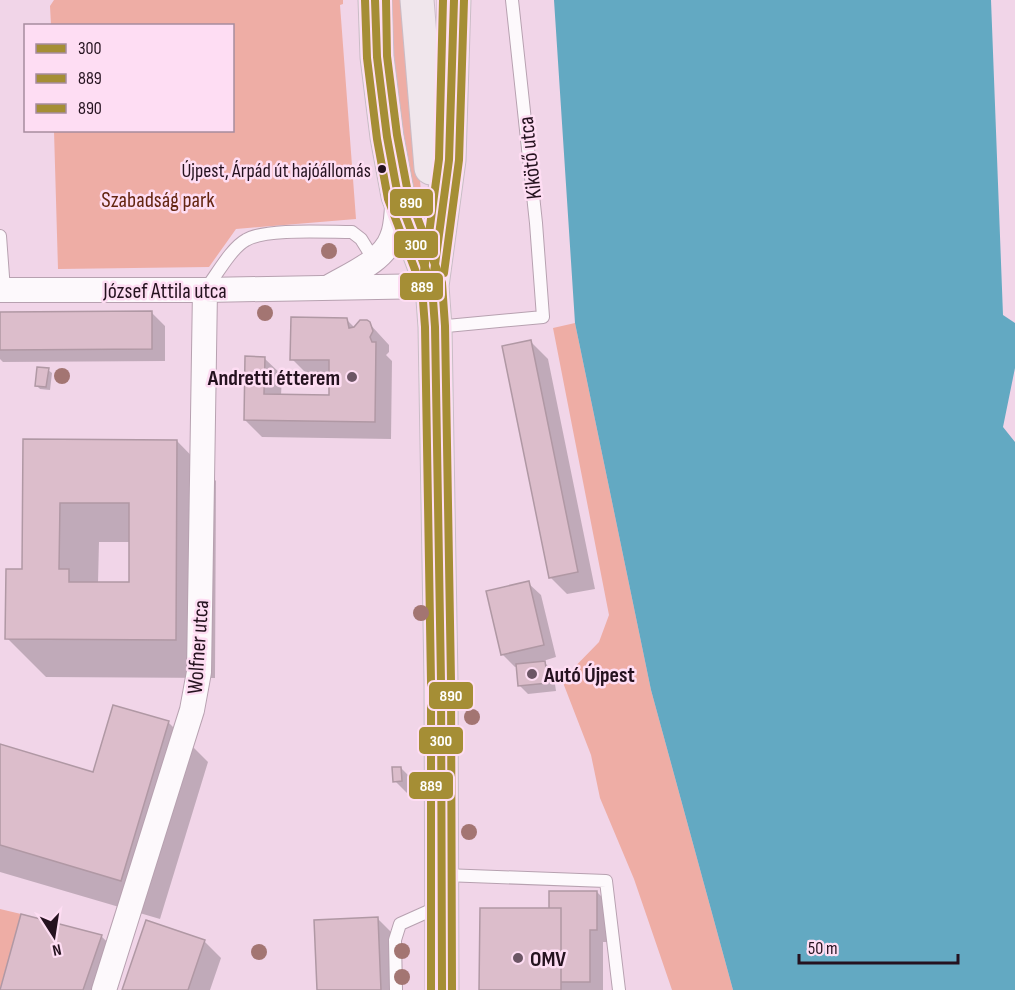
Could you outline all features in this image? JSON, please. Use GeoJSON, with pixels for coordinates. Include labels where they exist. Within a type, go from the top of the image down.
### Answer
{"type":"FeatureCollection","features":[{"type":"Feature","properties":{"kind":"main road"},"geometry":{"type":"LineString","coordinates":[[375,0],[377,57],[387,137],[398,196],[432,286]]}},
{"type":"Feature","properties":{"kind":"main road"},"geometry":{"type":"LineString","coordinates":[[417,0],[429,160],[441,226]]}},
{"type":"Feature","properties":{"kind":"main road"},"geometry":{"type":"LineString","coordinates":[[442,990],[435,327],[432,286],[449,160],[454,0]]}},
{"type":"Feature","properties":{"kind":"street","name":"József Attila utca"},"geometry":{"type":"LineString","coordinates":[[329,287],[374,260],[387,247],[393,236],[398,196]]}},
{"type":"Feature","properties":{"kind":"street","name":"József Attila utca"},"geometry":{"type":"LineString","coordinates":[[2,290],[205,290],[432,286]]}},
{"type":"Feature","properties":{"kind":"street","name":"Wolfner utca"},"geometry":{"type":"LineString","coordinates":[[104,990],[192,710],[199,672],[205,290]]}},
{"type":"Feature","properties":{"kind":"lane","name":"Kikötő utca"},"geometry":{"type":"LineString","coordinates":[[435,327],[543,317],[536,223],[512,0]]}},
{"type":"Feature","properties":{"kind":"lane"},"geometry":{"type":"LineString","coordinates":[[205,290],[236,248],[245,240],[262,234],[352,232],[361,240],[374,260]]}},
{"type":"Feature","properties":{"kind":"lane"},"geometry":{"type":"LineString","coordinates":[[0,236],[2,290]]}},
{"type":"Feature","properties":{"kind":"lane"},"geometry":{"type":"LineString","coordinates":[[396,990],[395,940],[400,924],[442,890],[606,881],[619,990]]}},
{"type":"Feature","properties":{"kind":"green space","name":"Szabadság park"},"geometry":{"type":"Polygon","coordinates":[[[54,0],[343,0],[343,4],[340,5],[356,219],[236,229],[209,267],[58,269],[54,132],[234,132],[234,24],[51,24],[50,6],[54,0]]]}},
{"type":"Feature","properties":{"kind":"green space"},"geometry":{"type":"Polygon","coordinates":[[[391,0],[406,0],[421,193],[419,197],[414,194],[396,92],[391,0]]]}},
{"type":"Feature","properties":{"kind":"green space"},"geometry":{"type":"Polygon","coordinates":[[[575,323],[651,690],[733,990],[672,990],[634,879],[600,798],[591,755],[562,680],[599,642],[609,615],[553,328],[575,323]]]}},
{"type":"Feature","properties":{"kind":"green space"},"geometry":{"type":"Polygon","coordinates":[[[0,909],[21,914],[0,989],[0,909]]]}},
{"type":"Feature","properties":{"kind":"water"},"geometry":{"type":"Polygon","coordinates":[[[554,0],[991,0],[1003,315],[1015,323],[1015,368],[1003,427],[1015,442],[1015,990],[733,990],[651,690],[575,323],[554,0]]]}},
{"type":"Feature","properties":{"kind":"building"},"geometry":{"type":"Polygon","coordinates":[[[152,311],[152,349],[0,350],[0,312],[152,311]]]}},
{"type":"Feature","properties":{"kind":"building","name":"Andretti étterem"},"geometry":{"type":"Polygon","coordinates":[[[291,317],[347,318],[349,328],[354,327],[360,320],[370,322],[373,331],[370,337],[372,342],[376,342],[375,422],[244,420],[245,356],[265,357],[264,394],[329,395],[329,360],[290,360],[291,317]]]}},
{"type":"Feature","properties":{"kind":"building"},"geometry":{"type":"Polygon","coordinates":[[[531,340],[578,572],[549,578],[502,346],[531,340]]]}},
{"type":"Feature","properties":{"kind":"building"},"geometry":{"type":"Polygon","coordinates":[[[37,367],[49,368],[46,387],[35,386],[37,367]]]}},
{"type":"Feature","properties":{"kind":"building"},"geometry":{"type":"Polygon","coordinates":[[[23,439],[177,440],[176,640],[5,639],[6,569],[22,569],[23,439]],[[60,503],[59,569],[69,569],[69,582],[129,582],[129,503],[60,503]]]}},
{"type":"Feature","properties":{"kind":"building"},"geometry":{"type":"Polygon","coordinates":[[[529,581],[544,645],[501,655],[486,591],[529,581]]]}},
{"type":"Feature","properties":{"kind":"building","name":"Autó Újpest"},"geometry":{"type":"Polygon","coordinates":[[[545,661],[548,683],[518,686],[516,664],[545,661]]]}},
{"type":"Feature","properties":{"kind":"building"},"geometry":{"type":"Polygon","coordinates":[[[113,705],[169,721],[121,881],[0,845],[0,744],[93,772],[113,705]]]}},
{"type":"Feature","properties":{"kind":"building"},"geometry":{"type":"Polygon","coordinates":[[[392,767],[401,767],[402,781],[393,782],[392,767]]]}},
{"type":"Feature","properties":{"kind":"building"},"geometry":{"type":"Polygon","coordinates":[[[549,891],[597,891],[597,930],[590,930],[590,982],[561,982],[561,908],[549,908],[549,891]]]}},
{"type":"Feature","properties":{"kind":"building"},"geometry":{"type":"Polygon","coordinates":[[[480,908],[561,908],[561,990],[479,990],[480,908]]]}},
{"type":"Feature","properties":{"kind":"building"},"geometry":{"type":"Polygon","coordinates":[[[21,914],[102,935],[83,990],[0,990],[21,914]]]}},
{"type":"Feature","properties":{"kind":"building"},"geometry":{"type":"Polygon","coordinates":[[[378,917],[381,990],[317,990],[314,920],[378,917]]]}},
{"type":"Feature","properties":{"kind":"building"},"geometry":{"type":"Polygon","coordinates":[[[146,920],[205,940],[188,990],[122,990],[146,920]]]}},
{"type":"Feature","properties":{"kind":"transit line","name":"889"},"geometry":{"type":"LineString","coordinates":[[365,0],[367,58],[377,139],[388,199],[422,288],[425,327],[431,681],[431,990]]}},
{"type":"Feature","properties":{"kind":"transit line","name":"300"},"geometry":{"type":"LineString","coordinates":[[375,0],[377,57],[387,137],[398,196],[432,286],[435,327],[441,681],[442,990]]}},
{"type":"Feature","properties":{"kind":"transit line","name":"890"},"geometry":{"type":"LineString","coordinates":[[386,0],[387,56],[397,135],[408,193],[442,283],[445,326],[451,681],[452,990]]}},
{"type":"Feature","properties":{"kind":"transit line","name":"890"},"geometry":{"type":"LineString","coordinates":[[424,271],[439,159],[443,0]]}},
{"type":"Feature","properties":{"kind":"transit line","name":"300"},"geometry":{"type":"LineString","coordinates":[[434,272],[449,160],[454,0]]}},
{"type":"Feature","properties":{"kind":"transit line","name":"889"},"geometry":{"type":"LineString","coordinates":[[444,273],[459,160],[464,0]]}},
{"type":"Feature","properties":{"kind":"place","name":"Újpest, Árpád út hajóállomás"},"geometry":{"type":"Point","coordinates":[382,169]}},
{"type":"Feature","properties":{"kind":"place","name":"Andretti étterem"},"geometry":{"type":"Point","coordinates":[352,377]}},
{"type":"Feature","properties":{"kind":"place","name":"Autó Újpest"},"geometry":{"type":"Point","coordinates":[532,674]}},
{"type":"Feature","properties":{"kind":"place","name":"OMV"},"geometry":{"type":"Point","coordinates":[518,958]}}]}
